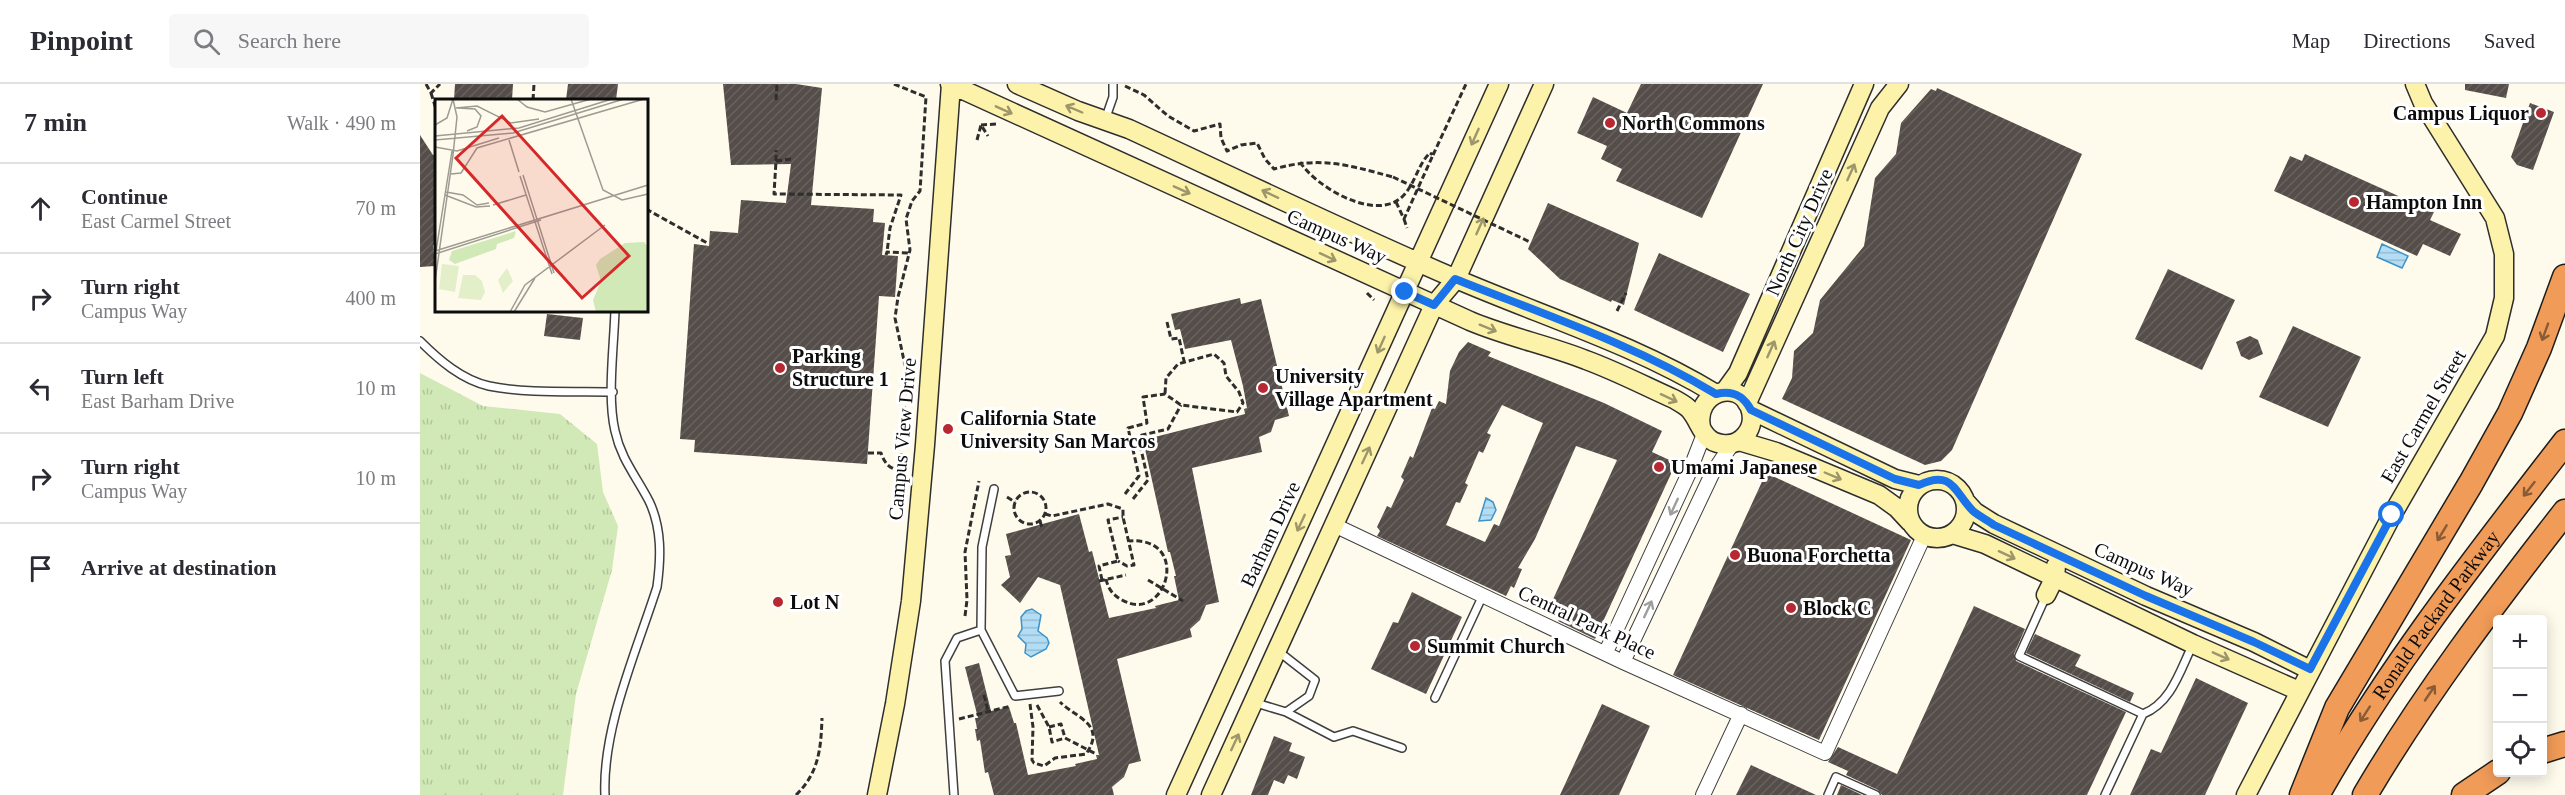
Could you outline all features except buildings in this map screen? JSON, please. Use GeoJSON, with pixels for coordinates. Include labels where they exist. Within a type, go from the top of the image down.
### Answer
{"type":"FeatureCollection","features":[{"type":"Feature","properties":{"kind":"highway"},"geometry":{"type":"LineString","coordinates":[[2301,795],[2337,708],[2472,483],[2510,414],[2539,348],[2565,277]]}},
{"type":"Feature","properties":{"kind":"highway","name":"Ronald Packard Parkway"},"geometry":{"type":"LineString","coordinates":[[2317,795],[2386,682],[2430,618],[2565,442]]}},
{"type":"Feature","properties":{"kind":"highway","name":"Ronald Packard Parkway"},"geometry":{"type":"LineString","coordinates":[[2365,795],[2431,691],[2494,603],[2565,512]]}},
{"type":"Feature","properties":{"kind":"highway"},"geometry":{"type":"LineString","coordinates":[[2547,749],[2565,744]]}},
{"type":"Feature","properties":{"kind":"highway"},"geometry":{"type":"LineString","coordinates":[[2464,795],[2493,775]]}},
{"type":"Feature","properties":{"kind":"street","name":"Campus Way"},"geometry":{"type":"LineString","coordinates":[[951,84],[1434,305],[1510,337],[1587,360],[1656,391],[1689,409],[1703,431]]}},
{"type":"Feature","properties":{"kind":"street","name":"Campus View Drive"},"geometry":{"type":"LineString","coordinates":[[877,795],[895,704],[911,601],[925,445],[951,84]]}},
{"type":"Feature","properties":{"kind":"street","name":"Campus Way"},"geometry":{"type":"LineString","coordinates":[[1017,84],[1129,129],[1455,279],[1585,330],[1720,393],[1741,397],[1749,406],[1895,479],[1919,485],[1928,481],[1947,481],[1955,486],[1975,512],[1994,525],[2310,669]]}},
{"type":"Feature","properties":{"kind":"street"},"geometry":{"type":"LineString","coordinates":[[1418,262],[1499,84]]}},
{"type":"Feature","properties":{"kind":"street"},"geometry":{"type":"LineString","coordinates":[[1211,795],[1434,305],[1455,279],[1544,84]]}},
{"type":"Feature","properties":{"kind":"street","name":"North City Drive"},"geometry":{"type":"LineString","coordinates":[[1720,393],[1738,373],[1864,84]]}},
{"type":"Feature","properties":{"kind":"street","name":"North City Drive"},"geometry":{"type":"LineString","coordinates":[[1749,406],[1880,108],[1899,84]]}},
{"type":"Feature","properties":{"kind":"street","name":"East Carmel Street"},"geometry":{"type":"LineString","coordinates":[[2246,795],[2392,515],[2495,336],[2504,298],[2504,254],[2495,218],[2424,103],[2415,84]]}},
{"type":"Feature","properties":{"kind":"street","name":"Barham Drive"},"geometry":{"type":"LineString","coordinates":[[1176,795],[1418,262]]}},
{"type":"Feature","properties":{"kind":"street"},"geometry":{"type":"LineString","coordinates":[[1606,652],[1689,475],[1703,431],[1700,411],[1704,403],[1720,393]]}},
{"type":"Feature","properties":{"kind":"street"},"geometry":{"type":"LineString","coordinates":[[1623,662],[1712,474],[1750,427],[1749,406]]}},
{"type":"Feature","properties":{"kind":"street"},"geometry":{"type":"LineString","coordinates":[[1703,431],[1710,440],[1717,443],[1736,442],[1776,452],[1879,495],[1897,508],[1924,536],[1934,538],[1953,534],[1985,544],[2193,644],[2299,691]]}},
{"type":"Feature","properties":{"kind":"street"},"geometry":{"type":"LineString","coordinates":[[1910,522],[1907,512],[1908,502],[1919,485]]}},
{"type":"Feature","properties":{"kind":"street"},"geometry":{"type":"LineString","coordinates":[[1953,534],[1964,520],[1965,501]]}},
{"type":"Feature","properties":{"kind":"street","name":"Central Park Place"},"geometry":{"type":"LineString","coordinates":[[1334,525],[1623,662],[1825,753],[1924,536]]}},
{"type":"Feature","properties":{"kind":"street"},"geometry":{"type":"LineString","coordinates":[[2046,595],[2055,577],[2057,565],[2051,551]]}},
{"type":"Feature","properties":{"kind":"street"},"geometry":{"type":"LineString","coordinates":[[1703,795],[1741,714]]}},
{"type":"Feature","properties":{"kind":"lane"},"geometry":{"type":"LineString","coordinates":[[1104,120],[1113,97],[1113,85]]}},
{"type":"Feature","properties":{"kind":"lane"},"geometry":{"type":"LineString","coordinates":[[605,795],[612,732],[657,587],[660,567],[659,533],[650,503],[623,458],[614,428],[615,312]]}},
{"type":"Feature","properties":{"kind":"lane"},"geometry":{"type":"LineString","coordinates":[[420,341],[459,373],[487,385],[521,390],[613,392]]}},
{"type":"Feature","properties":{"kind":"lane"},"geometry":{"type":"LineString","coordinates":[[994,489],[982,547],[981,630],[1014,696],[1033,696],[1059,691]]}},
{"type":"Feature","properties":{"kind":"lane"},"geometry":{"type":"LineString","coordinates":[[1435,698],[1484,595]]}},
{"type":"Feature","properties":{"kind":"lane"},"geometry":{"type":"LineString","coordinates":[[2046,595],[2019,656],[2143,714]]}},
{"type":"Feature","properties":{"kind":"lane"},"geometry":{"type":"LineString","coordinates":[[954,795],[945,661],[957,638],[981,630]]}},
{"type":"Feature","properties":{"kind":"lane"},"geometry":{"type":"LineString","coordinates":[[2105,795],[2143,714],[2154,710],[2168,696],[2193,644]]}},
{"type":"Feature","properties":{"kind":"lane"},"geometry":{"type":"LineString","coordinates":[[1276,651],[1315,680],[1309,696],[1286,712]]}},
{"type":"Feature","properties":{"kind":"lane"},"geometry":{"type":"LineString","coordinates":[[1253,702],[1286,712],[1334,737],[1353,732],[1402,748]]}},
{"type":"Feature","properties":{"kind":"lane"},"geometry":{"type":"LineString","coordinates":[[1828,795],[1836,777],[1876,795]]}},
{"type":"Feature","properties":{"kind":"path"},"geometry":{"type":"LineString","coordinates":[[426,84],[435,106]]}},
{"type":"Feature","properties":{"kind":"path"},"geometry":{"type":"LineString","coordinates":[[431,93],[440,84]]}},
{"type":"Feature","properties":{"kind":"path"},"geometry":{"type":"LineString","coordinates":[[533,99],[534,84]]}},
{"type":"Feature","properties":{"kind":"path"},"geometry":{"type":"LineString","coordinates":[[776,100],[777,84]]}},
{"type":"Feature","properties":{"kind":"path"},"geometry":{"type":"LineString","coordinates":[[894,84],[926,97],[920,191],[912,201],[906,219],[909,253],[895,318],[908,375],[902,433]]}},
{"type":"Feature","properties":{"kind":"path"},"geometry":{"type":"LineString","coordinates":[[1404,219],[1466,84]]}},
{"type":"Feature","properties":{"kind":"path"},"geometry":{"type":"LineString","coordinates":[[1113,85],[1129,86],[1194,131],[1220,124],[1221,138],[1227,150],[1257,143],[1265,159],[1274,169],[1300,162],[1351,165],[1393,177],[1530,242]]}},
{"type":"Feature","properties":{"kind":"path"},"geometry":{"type":"LineString","coordinates":[[977,140],[981,125],[988,136]]}},
{"type":"Feature","properties":{"kind":"path"},"geometry":{"type":"LineString","coordinates":[[776,150],[774,194],[901,195],[890,228],[886,254],[909,253]]}},
{"type":"Feature","properties":{"kind":"path"},"geometry":{"type":"LineString","coordinates":[[1300,162],[1314,179],[1336,193],[1375,206],[1396,202],[1407,191],[1427,155],[1433,154]]}},
{"type":"Feature","properties":{"kind":"path"},"geometry":{"type":"LineString","coordinates":[[776,161],[791,159]]}},
{"type":"Feature","properties":{"kind":"path"},"geometry":{"type":"LineString","coordinates":[[1396,202],[1407,228]]}},
{"type":"Feature","properties":{"kind":"path"},"geometry":{"type":"LineString","coordinates":[[648,210],[709,244]]}},
{"type":"Feature","properties":{"kind":"path"},"geometry":{"type":"LineString","coordinates":[[1617,311],[1626,293]]}},
{"type":"Feature","properties":{"kind":"path"},"geometry":{"type":"LineString","coordinates":[[1167,322],[1171,339],[1179,338],[1184,361]]}},
{"type":"Feature","properties":{"kind":"path"},"geometry":{"type":"LineString","coordinates":[[1125,494],[1139,476],[1128,428],[1148,423],[1143,397],[1165,394],[1181,405],[1230,413],[1237,412],[1243,403],[1239,392],[1226,376],[1224,363],[1220,357],[1209,354],[1191,362],[1184,361],[1172,370],[1166,378],[1165,394]]}},
{"type":"Feature","properties":{"kind":"path"},"geometry":{"type":"LineString","coordinates":[[1133,499],[1148,480],[1138,436],[1168,429],[1181,405]]}},
{"type":"Feature","properties":{"kind":"path"},"geometry":{"type":"LineString","coordinates":[[868,453],[880,453],[884,462],[900,471],[901,453]]}},
{"type":"Feature","properties":{"kind":"path"},"geometry":{"type":"LineString","coordinates":[[1027,492],[1038,493],[1045,501],[1045,514],[1040,521],[1030,524],[1020,521],[1015,513],[1015,502],[1027,492]]}},
{"type":"Feature","properties":{"kind":"path"},"geometry":{"type":"LineString","coordinates":[[1006,497],[1015,502]]}},
{"type":"Feature","properties":{"kind":"path"},"geometry":{"type":"LineString","coordinates":[[1045,514],[1052,516],[1108,504],[1123,508],[1123,517],[1134,565],[1127,566],[1118,561],[1099,566],[1102,580],[1111,592],[1124,602],[1133,604],[1150,602],[1162,589],[1168,571],[1161,553],[1148,543],[1129,541]]}},
{"type":"Feature","properties":{"kind":"path"},"geometry":{"type":"LineString","coordinates":[[1118,561],[1108,520],[1123,517]]}},
{"type":"Feature","properties":{"kind":"path"},"geometry":{"type":"LineString","coordinates":[[1040,521],[1042,528]]}},
{"type":"Feature","properties":{"kind":"path"},"geometry":{"type":"LineString","coordinates":[[1102,580],[1126,575]]}},
{"type":"Feature","properties":{"kind":"path"},"geometry":{"type":"LineString","coordinates":[[1148,580],[1183,601]]}},
{"type":"Feature","properties":{"kind":"path"},"geometry":{"type":"LineString","coordinates":[[984,694],[988,711]]}},
{"type":"Feature","properties":{"kind":"path"},"geometry":{"type":"LineString","coordinates":[[1033,696],[1054,698],[1085,720],[1093,736],[1089,750],[1082,756],[1055,758],[1044,765],[1034,763],[1031,750],[1033,727],[1030,703],[1033,696]]}},
{"type":"Feature","properties":{"kind":"path"},"geometry":{"type":"LineString","coordinates":[[1033,696],[1049,727],[1052,742],[1065,738],[1096,754]]}},
{"type":"Feature","properties":{"kind":"path"},"geometry":{"type":"LineString","coordinates":[[955,720],[1030,703]]}},
{"type":"Feature","properties":{"kind":"path"},"geometry":{"type":"LineString","coordinates":[[796,795],[807,784],[817,766],[822,718]]}},
{"type":"Feature","properties":{"kind":"path"},"geometry":{"type":"LineString","coordinates":[[1049,727],[1061,724],[1065,738]]}},
{"type":"Feature","properties":{"kind":"green space"},"geometry":{"type":"Polygon","coordinates":[[[420,373],[483,406],[560,414],[597,444],[603,492],[618,526],[612,570],[576,694],[563,795],[420,795],[420,373]]]}},
{"type":"Feature","properties":{"kind":"water"},"geometry":{"type":"Polygon","coordinates":[[[2382,244],[2408,256],[2402,268],[2377,257],[2382,244]]]}},
{"type":"Feature","properties":{"kind":"water"},"geometry":{"type":"Polygon","coordinates":[[[1486,498],[1493,502],[1496,510],[1491,520],[1479,521],[1486,498]]]}},
{"type":"Feature","properties":{"kind":"water"},"geometry":{"type":"Polygon","coordinates":[[[1032,609],[1041,615],[1038,631],[1047,638],[1049,643],[1046,649],[1031,657],[1025,653],[1026,644],[1018,636],[1022,629],[1021,617],[1026,611],[1032,609]]]}},
{"type":"Feature","properties":{"kind":"place","name":"Campus Liquor"},"geometry":{"type":"Point","coordinates":[2541,113]}},
{"type":"Feature","properties":{"kind":"place","name":"North Commons"},"geometry":{"type":"Point","coordinates":[1610,123]}},
{"type":"Feature","properties":{"kind":"place","name":"Hampton Inn"},"geometry":{"type":"Point","coordinates":[2354,202]}},
{"type":"Feature","properties":{"kind":"place","name":"Parking Structure 1"},"geometry":{"type":"Point","coordinates":[780,368]}},
{"type":"Feature","properties":{"kind":"place","name":"University Village Apartment"},"geometry":{"type":"Point","coordinates":[1263,388]}},
{"type":"Feature","properties":{"kind":"place","name":"California State University San Marcos"},"geometry":{"type":"Point","coordinates":[948,429]}},
{"type":"Feature","properties":{"kind":"place","name":"Umami Japanese"},"geometry":{"type":"Point","coordinates":[1659,467]}},
{"type":"Feature","properties":{"kind":"place","name":"Buona Forchetta"},"geometry":{"type":"Point","coordinates":[1735,555]}},
{"type":"Feature","properties":{"kind":"place","name":"Lot N"},"geometry":{"type":"Point","coordinates":[778,602]}},
{"type":"Feature","properties":{"kind":"place","name":"Block C"},"geometry":{"type":"Point","coordinates":[1791,608]}},
{"type":"Feature","properties":{"kind":"place","name":"Summit Church"},"geometry":{"type":"Point","coordinates":[1415,646]}},
{"type":"Feature","properties":{"kind":"route"},"geometry":{"type":"LineString","coordinates":[[1405,292],[1434,305],[1455,279],[1585,330],[1691,379],[1716,394],[1734,393],[1747,403],[1751,410],[1895,479],[1919,485],[1928,481],[1947,481],[1955,486],[1975,512],[1994,525],[2310,669],[2392,515]]}}]}
